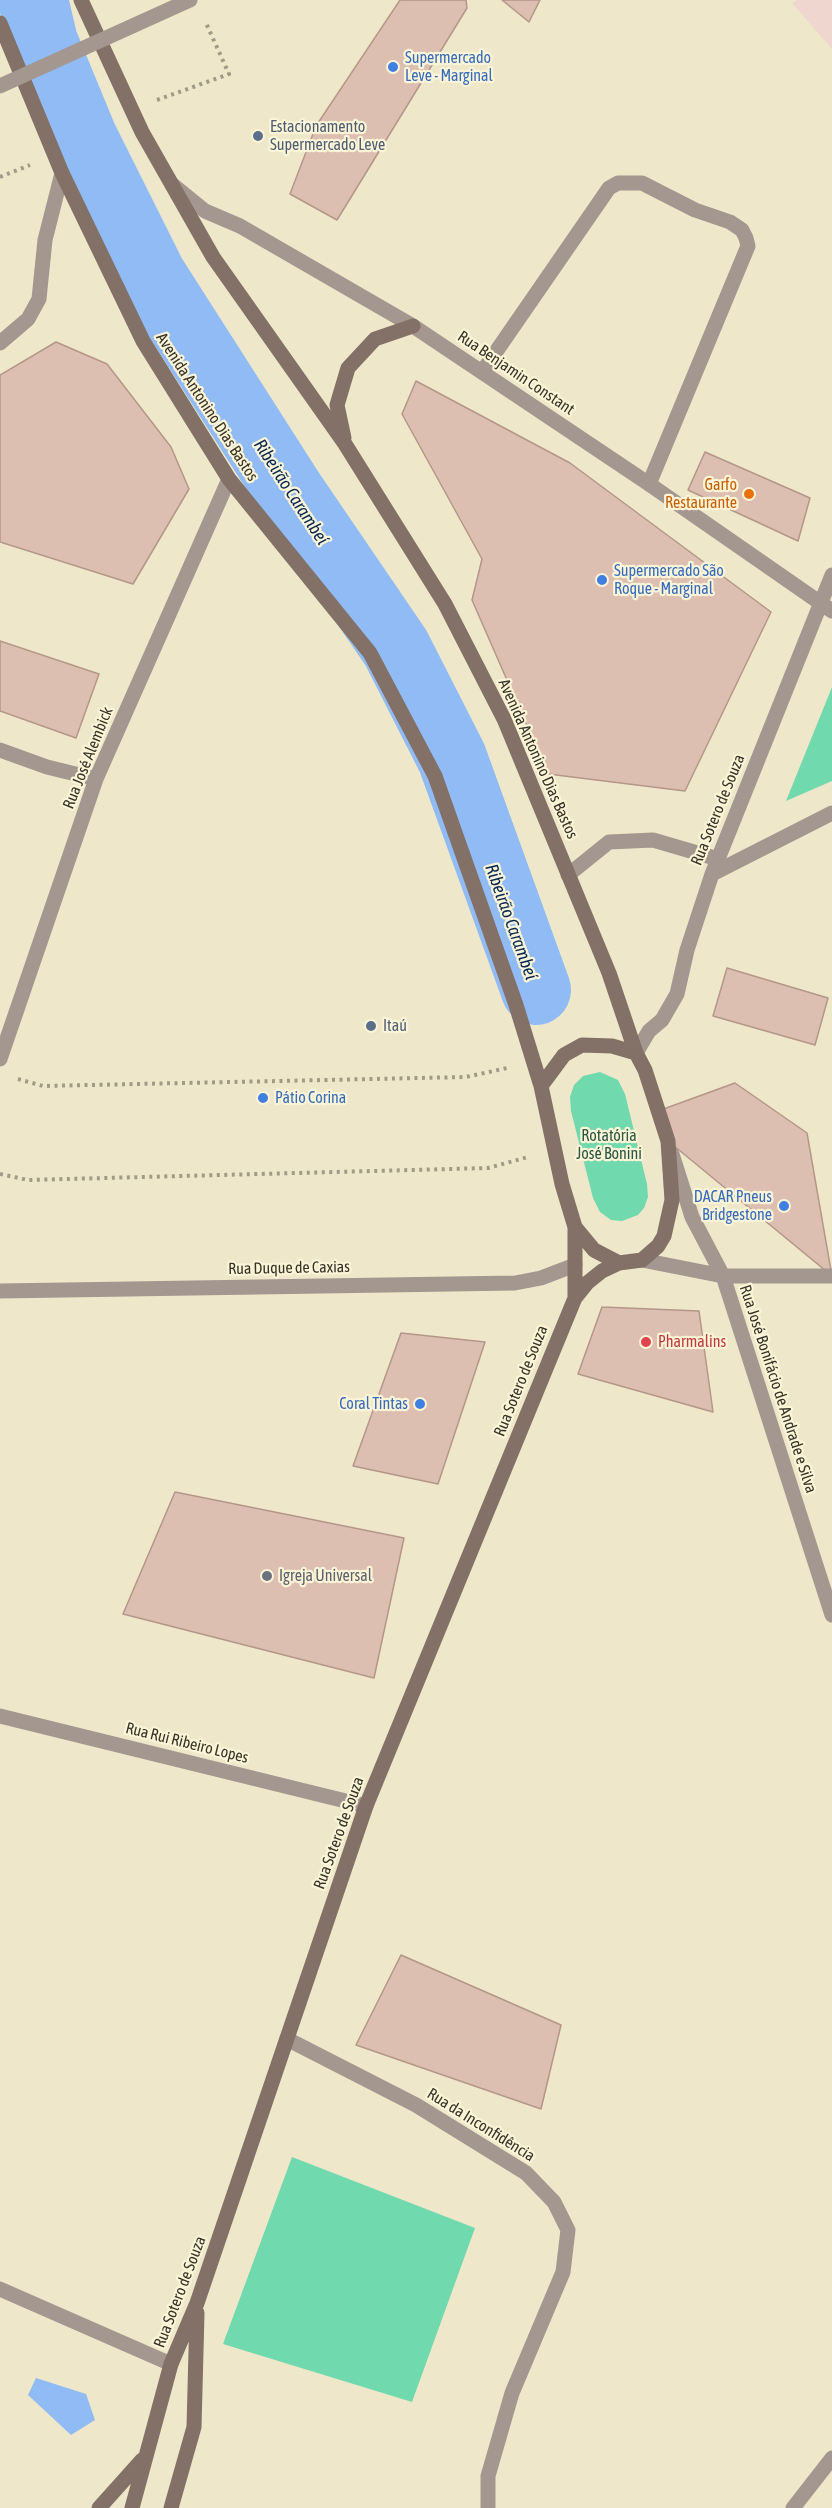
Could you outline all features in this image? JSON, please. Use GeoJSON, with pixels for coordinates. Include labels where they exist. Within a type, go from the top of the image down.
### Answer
{"type":"FeatureCollection","features":[{"type":"Feature","properties":{"kind":"main road","name":"Avenida Antonino Dias Bastos"},"geometry":{"type":"LineString","coordinates":[[81,0],[132,110],[170,183],[213,257],[345,444],[445,604],[504,719],[609,973],[636,1053]]}},
{"type":"Feature","properties":{"kind":"main road","name":"Avenida Antonino Dias Bastos"},"geometry":{"type":"LineString","coordinates":[[0,24],[63,173],[143,341],[230,479],[370,653],[435,776],[516,1005],[541,1086]]}},
{"type":"Feature","properties":{"kind":"main road"},"geometry":{"type":"LineString","coordinates":[[345,444],[337,405],[348,368],[375,339],[412,326]]}},
{"type":"Feature","properties":{"kind":"main road"},"geometry":{"type":"LineString","coordinates":[[575,1298],[587,1283],[602,1271],[620,1263],[642,1260],[658,1246],[668,1223],[672,1184],[668,1140],[645,1070],[636,1053],[612,1046],[582,1045],[564,1055],[541,1086],[554,1150],[575,1227],[594,1250],[620,1263]]}},
{"type":"Feature","properties":{"kind":"main road","name":"Rua Sotero de Souza"},"geometry":{"type":"LineString","coordinates":[[132,2508],[171,2364],[197,2303],[366,1806],[575,1298],[575,1227]]}},
{"type":"Feature","properties":{"kind":"main road"},"geometry":{"type":"LineString","coordinates":[[171,2508],[194,2427],[197,2303]]}},
{"type":"Feature","properties":{"kind":"main road","name":"Rua Sotero de Souza"},"geometry":{"type":"LineString","coordinates":[[99,2508],[144,2458]]}},
{"type":"Feature","properties":{"kind":"street"},"geometry":{"type":"LineString","coordinates":[[0,86],[190,0]]}},
{"type":"Feature","properties":{"kind":"street"},"geometry":{"type":"LineString","coordinates":[[0,343],[28,319],[39,299],[45,240],[63,173]]}},
{"type":"Feature","properties":{"kind":"street","name":"Rua Benjamin Constant"},"geometry":{"type":"LineString","coordinates":[[170,183],[205,211],[240,226],[412,326],[649,484],[826,607]]}},
{"type":"Feature","properties":{"kind":"street"},"geometry":{"type":"LineString","coordinates":[[482,372],[609,188],[618,183],[642,183],[694,210],[730,222],[742,230],[748,246],[649,484]]}},
{"type":"Feature","properties":{"kind":"street","name":"Rua José Alembick"},"geometry":{"type":"LineString","coordinates":[[0,1059],[96,779],[230,479]]}},
{"type":"Feature","properties":{"kind":"street","name":"Rua Sotero de Souza"},"geometry":{"type":"LineString","coordinates":[[636,1053],[649,1031],[662,1020],[677,994],[687,950],[712,874],[826,607],[832,575]]}},
{"type":"Feature","properties":{"kind":"street"},"geometry":{"type":"LineString","coordinates":[[0,750],[47,767],[96,779]]}},
{"type":"Feature","properties":{"kind":"street"},"geometry":{"type":"LineString","coordinates":[[712,874],[832,813]]}},
{"type":"Feature","properties":{"kind":"street"},"geometry":{"type":"LineString","coordinates":[[568,875],[609,842],[653,840],[718,859]]}},
{"type":"Feature","properties":{"kind":"street"},"geometry":{"type":"LineString","coordinates":[[668,1140],[692,1217],[723,1276]]}},
{"type":"Feature","properties":{"kind":"street"},"geometry":{"type":"LineString","coordinates":[[642,1260],[723,1276],[832,1276]]}},
{"type":"Feature","properties":{"kind":"street","name":"Rua Duque de Caxias"},"geometry":{"type":"LineString","coordinates":[[0,1291],[515,1283],[541,1278],[575,1265]]}},
{"type":"Feature","properties":{"kind":"street","name":"Rua José Bonifácio de Andrade e Silva"},"geometry":{"type":"LineString","coordinates":[[723,1276],[832,1615]]}},
{"type":"Feature","properties":{"kind":"street","name":"Rua Rui Ribeiro Lopes"},"geometry":{"type":"LineString","coordinates":[[0,1716],[366,1806]]}},
{"type":"Feature","properties":{"kind":"street","name":"Rua da Inconfidência"},"geometry":{"type":"LineString","coordinates":[[287,2039],[416,2105],[526,2173],[554,2202],[568,2230],[563,2272],[512,2393],[488,2476],[488,2508]]}},
{"type":"Feature","properties":{"kind":"street"},"geometry":{"type":"LineString","coordinates":[[0,2289],[171,2364]]}},
{"type":"Feature","properties":{"kind":"street"},"geometry":{"type":"LineString","coordinates":[[793,2508],[832,2458]]}},
{"type":"Feature","properties":{"kind":"path"},"geometry":{"type":"LineString","coordinates":[[132,110],[230,74],[206,21]]}},
{"type":"Feature","properties":{"kind":"path"},"geometry":{"type":"LineString","coordinates":[[11,1077],[43,1086],[466,1077],[534,1062]]}},
{"type":"Feature","properties":{"kind":"path"},"geometry":{"type":"LineString","coordinates":[[0,1174],[28,1180],[488,1168],[554,1150]]}},
{"type":"Feature","properties":{"kind":"shaded area"},"geometry":{"type":"Polygon","coordinates":[[[798,0],[832,0],[832,49],[792,3],[798,0]]]}},
{"type":"Feature","properties":{"kind":"green space"},"geometry":{"type":"Polygon","coordinates":[[[832,687],[832,781],[786,801],[832,687]]]}},
{"type":"Feature","properties":{"kind":"green space","name":"Rotatória José Bonini"},"geometry":{"type":"Polygon","coordinates":[[[600,1072],[618,1080],[625,1094],[647,1184],[648,1197],[644,1208],[638,1215],[622,1221],[611,1220],[600,1212],[593,1198],[571,1111],[570,1097],[574,1085],[583,1076],[600,1072]]]}},
{"type":"Feature","properties":{"kind":"green space"},"geometry":{"type":"Polygon","coordinates":[[[292,2157],[475,2228],[412,2402],[223,2344],[292,2157]]]}},
{"type":"Feature","properties":{"kind":"water"},"geometry":{"type":"Polygon","coordinates":[[[36,2378],[86,2394],[95,2420],[71,2435],[28,2395],[36,2378]]]}},
{"type":"Feature","properties":{"kind":"building","name":"Supermercado Leve - Marginal"},"geometry":{"type":"Polygon","coordinates":[[[400,0],[466,0],[467,8],[337,220],[290,194],[316,126],[400,0]]]}},
{"type":"Feature","properties":{"kind":"building"},"geometry":{"type":"Polygon","coordinates":[[[502,0],[540,0],[529,22],[502,0]]]}},
{"type":"Feature","properties":{"kind":"building"},"geometry":{"type":"Polygon","coordinates":[[[56,342],[107,364],[171,447],[189,489],[133,584],[0,542],[0,375],[56,342]]]}},
{"type":"Feature","properties":{"kind":"building","name":"Supermercado São Roque - Marginal"},"geometry":{"type":"Polygon","coordinates":[[[416,381],[570,463],[771,612],[685,791],[548,774],[472,600],[482,559],[402,414],[416,381]]]}},
{"type":"Feature","properties":{"kind":"building","name":"Garfo Restaurante"},"geometry":{"type":"Polygon","coordinates":[[[705,452],[810,498],[798,541],[688,490],[705,452]]]}},
{"type":"Feature","properties":{"kind":"building"},"geometry":{"type":"Polygon","coordinates":[[[0,641],[99,674],[76,738],[0,711],[0,641]]]}},
{"type":"Feature","properties":{"kind":"building"},"geometry":{"type":"Polygon","coordinates":[[[727,968],[828,998],[815,1045],[713,1016],[727,968]]]}},
{"type":"Feature","properties":{"kind":"building","name":"DACAR Pneus Bridgestone"},"geometry":{"type":"Polygon","coordinates":[[[735,1083],[807,1133],[832,1276],[668,1141],[658,1111],[735,1083]]]}},
{"type":"Feature","properties":{"kind":"building","name":"Pharmalins"},"geometry":{"type":"Polygon","coordinates":[[[602,1307],[699,1311],[713,1412],[578,1374],[602,1307]]]}},
{"type":"Feature","properties":{"kind":"building","name":"Coral Tintas"},"geometry":{"type":"Polygon","coordinates":[[[401,1333],[485,1342],[438,1484],[353,1466],[401,1333]]]}},
{"type":"Feature","properties":{"kind":"building","name":"Igreja Universal"},"geometry":{"type":"Polygon","coordinates":[[[175,1492],[404,1538],[374,1678],[123,1614],[175,1492]]]}},
{"type":"Feature","properties":{"kind":"building"},"geometry":{"type":"Polygon","coordinates":[[[401,1955],[561,2025],[541,2109],[356,2045],[401,1955]]]}},
{"type":"Feature","properties":{"kind":"waterway","name":"Ribeirão Carambeí"},"geometry":{"type":"LineString","coordinates":[[33,0],[43,42],[83,139],[151,275],[291,494],[396,648],[452,758],[536,990]]}},
{"type":"Feature","properties":{"kind":"place","name":"Supermercado Leve - Marginal"},"geometry":{"type":"Point","coordinates":[393,67]}},
{"type":"Feature","properties":{"kind":"place","name":"Estacionamento Supermercado Leve"},"geometry":{"type":"Point","coordinates":[258,136]}},
{"type":"Feature","properties":{"kind":"place","name":"Garfo Restaurante"},"geometry":{"type":"Point","coordinates":[749,494]}},
{"type":"Feature","properties":{"kind":"place","name":"Supermercado São Roque - Marginal"},"geometry":{"type":"Point","coordinates":[602,580]}},
{"type":"Feature","properties":{"kind":"place","name":"Itaú"},"geometry":{"type":"Point","coordinates":[371,1026]}},
{"type":"Feature","properties":{"kind":"place","name":"Pátio Corina"},"geometry":{"type":"Point","coordinates":[263,1098]}},
{"type":"Feature","properties":{"kind":"place","name":"DACAR Pneus Bridgestone"},"geometry":{"type":"Point","coordinates":[784,1206]}},
{"type":"Feature","properties":{"kind":"place","name":"Pharmalins"},"geometry":{"type":"Point","coordinates":[646,1342]}},
{"type":"Feature","properties":{"kind":"place","name":"Coral Tintas"},"geometry":{"type":"Point","coordinates":[420,1404]}},
{"type":"Feature","properties":{"kind":"place","name":"Igreja Universal"},"geometry":{"type":"Point","coordinates":[267,1576]}}]}
